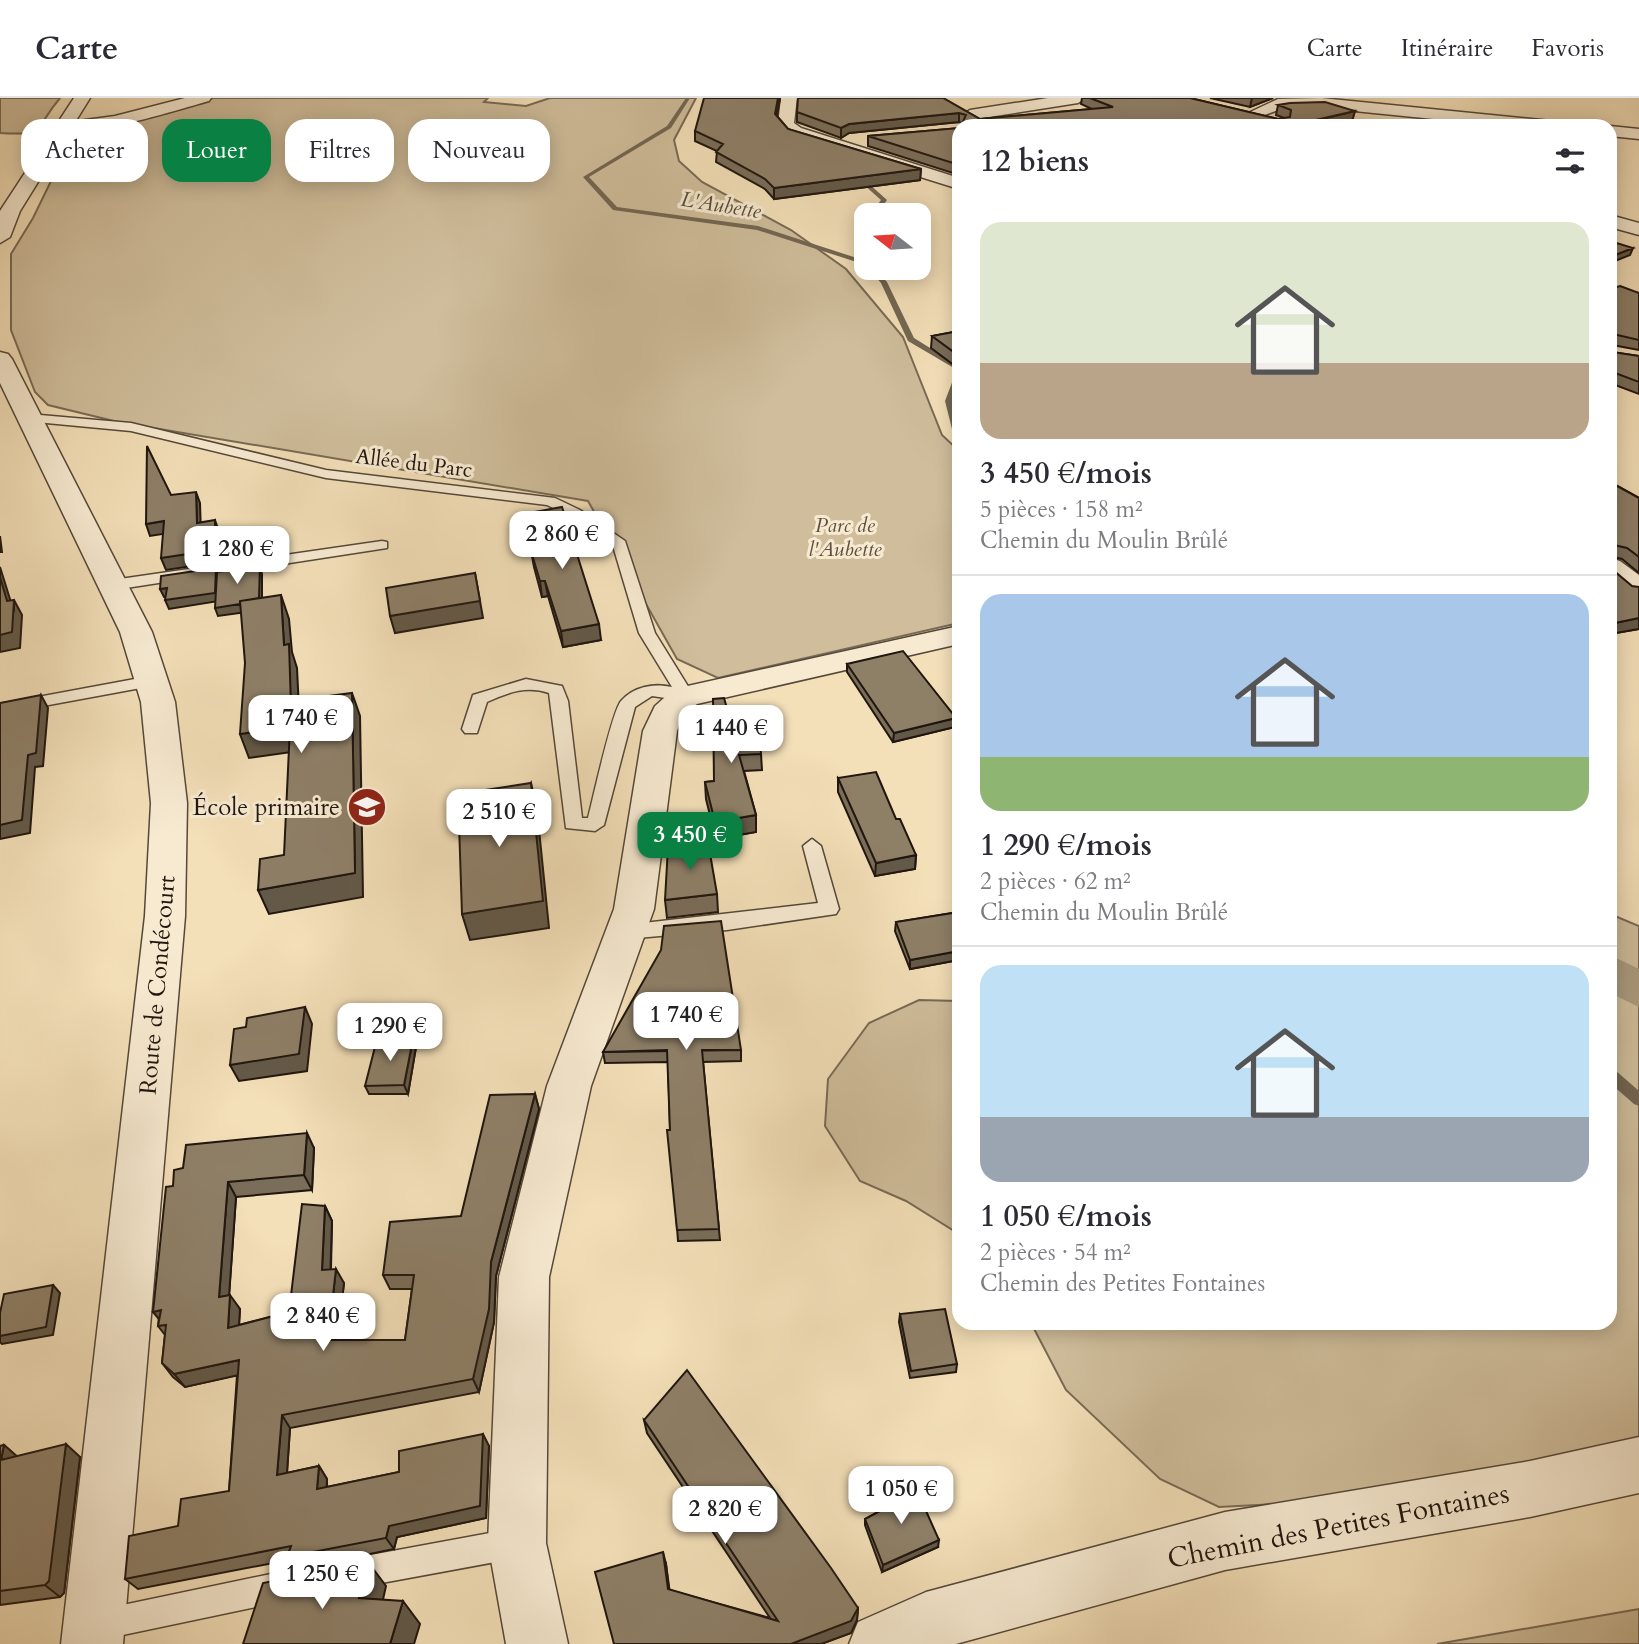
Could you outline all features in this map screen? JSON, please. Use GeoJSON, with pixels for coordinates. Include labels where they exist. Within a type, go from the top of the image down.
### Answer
{"type":"FeatureCollection","features":[{"type":"Feature","properties":{"kind":"street"},"geometry":{"type":"LineString","coordinates":[[69,119],[82,98]]}},
{"type":"Feature","properties":{"kind":"street"},"geometry":{"type":"LineString","coordinates":[[124,119],[203,98]]}},
{"type":"Feature","properties":{"kind":"street"},"geometry":{"type":"LineString","coordinates":[[789,98],[786,124],[795,132],[952,182]]}},
{"type":"Feature","properties":{"kind":"street"},"geometry":{"type":"LineString","coordinates":[[973,119],[970,116],[1078,98]]}},
{"type":"Feature","properties":{"kind":"street"},"geometry":{"type":"LineString","coordinates":[[1265,119],[1247,116],[1278,104],[1314,102],[1482,119]]}},
{"type":"Feature","properties":{"kind":"street"},"geometry":{"type":"LineString","coordinates":[[1617,132],[1639,134]]}},
{"type":"Feature","properties":{"kind":"street"},"geometry":{"type":"LineString","coordinates":[[834,144],[874,139]]}},
{"type":"Feature","properties":{"kind":"street"},"geometry":{"type":"LineString","coordinates":[[0,237],[10,211],[29,182]]}},
{"type":"Feature","properties":{"kind":"street"},"geometry":{"type":"LineString","coordinates":[[1617,223],[1639,229]]}},
{"type":"Feature","properties":{"kind":"street","name":"Route de Condécourt"},"geometry":{"type":"LineString","coordinates":[[0,359],[136,632],[158,702],[169,803],[165,916],[93,1635]]}},
{"type":"Feature","properties":{"kind":"street"},"geometry":{"type":"LineString","coordinates":[[1617,572],[1639,589]]}},
{"type":"Feature","properties":{"kind":"street"},"geometry":{"type":"LineString","coordinates":[[537,1644],[517,1543],[524,1277],[569,1087],[634,909],[660,731],[667,713],[686,696],[952,637]]}},
{"type":"Feature","properties":{"kind":"street","name":"Chemin des Petites Fontaines"},"geometry":{"type":"LineString","coordinates":[[880,1644],[926,1622],[1225,1541],[1530,1489],[1639,1465]]}},
{"type":"Feature","properties":{"kind":"lane","name":"Allée du Parc"},"geometry":{"type":"LineString","coordinates":[[29,418],[131,427],[326,474],[550,501],[575,513],[620,544],[648,633],[686,696]]}},
{"type":"Feature","properties":{"kind":"lane"},"geometry":{"type":"LineString","coordinates":[[113,585],[382,545]]}},
{"type":"Feature","properties":{"kind":"lane"},"geometry":{"type":"LineString","coordinates":[[0,709],[151,681]]}},
{"type":"Feature","properties":{"kind":"lane"},"geometry":{"type":"LineString","coordinates":[[471,729],[479,699],[510,685],[538,683],[556,690],[560,701],[573,824],[595,825],[627,705],[640,692],[660,689],[686,696]]}},
{"type":"Feature","properties":{"kind":"lane"},"geometry":{"type":"LineString","coordinates":[[626,932],[727,923],[829,909],[812,846]]}},
{"type":"Feature","properties":{"kind":"lane"},"geometry":{"type":"LineString","coordinates":[[93,1635],[317,1580],[517,1543]]}},
{"type":"Feature","properties":{"kind":"green space"},"geometry":{"type":"Polygon","coordinates":[[[0,98],[60,98],[45,119],[21,119],[21,133],[0,133],[0,98]]]}},
{"type":"Feature","properties":{"kind":"green space","name":"Parc de l'Aubette"},"geometry":{"type":"Polygon","coordinates":[[[213,98],[488,98],[484,102],[526,106],[550,98],[696,98],[674,140],[679,161],[702,182],[791,230],[846,269],[903,337],[942,435],[952,444],[952,625],[718,678],[677,659],[588,501],[118,422],[48,405],[35,392],[11,330],[11,254],[51,182],[148,182],[148,119],[135,119],[213,98]]]}},
{"type":"Feature","properties":{"kind":"green space"},"geometry":{"type":"Polygon","coordinates":[[[1617,917],[1639,926],[1639,1441],[1340,1501],[1219,1507],[1160,1479],[1066,1390],[1035,1330],[1617,1330],[1617,917]]]}},
{"type":"Feature","properties":{"kind":"green space"},"geometry":{"type":"Polygon","coordinates":[[[919,1000],[952,1001],[952,1230],[906,1201],[860,1181],[825,1126],[828,1079],[869,1023],[919,1000]]]}},
{"type":"Feature","properties":{"kind":"green space"},"geometry":{"type":"Polygon","coordinates":[[[1639,1609],[1639,1644],[1437,1644],[1639,1609]]]}},
{"type":"Feature","properties":{"kind":"building"},"geometry":{"type":"Polygon","coordinates":[[[704,98],[778,98],[775,114],[788,129],[921,169],[774,188],[765,179],[716,152],[723,144],[695,131],[704,98]]]}},
{"type":"Feature","properties":{"kind":"building"},"geometry":{"type":"Polygon","coordinates":[[[798,98],[943,98],[980,119],[964,119],[966,115],[959,113],[849,124],[841,128],[797,112],[798,98]]]}},
{"type":"Feature","properties":{"kind":"building"},"geometry":{"type":"Polygon","coordinates":[[[1090,98],[1190,98],[1278,119],[980,119],[1113,107],[1090,98]]]}},
{"type":"Feature","properties":{"kind":"building"},"geometry":{"type":"Polygon","coordinates":[[[1325,102],[1355,111],[1320,119],[1278,119],[1290,117],[1291,110],[1278,105],[1290,103],[1325,102]]]}},
{"type":"Feature","properties":{"kind":"building"},"geometry":{"type":"Polygon","coordinates":[[[952,129],[952,163],[868,136],[952,129]]]}},
{"type":"Feature","properties":{"kind":"building"},"geometry":{"type":"Polygon","coordinates":[[[1617,243],[1633,248],[1617,254],[1617,243]]]}},
{"type":"Feature","properties":{"kind":"building"},"geometry":{"type":"Polygon","coordinates":[[[1617,287],[1639,293],[1639,340],[1617,335],[1617,287]]]}},
{"type":"Feature","properties":{"kind":"building"},"geometry":{"type":"Polygon","coordinates":[[[952,332],[952,351],[932,336],[952,332]]]}},
{"type":"Feature","properties":{"kind":"building"},"geometry":{"type":"Polygon","coordinates":[[[1617,353],[1639,356],[1639,382],[1617,374],[1617,353]]]}},
{"type":"Feature","properties":{"kind":"building"},"geometry":{"type":"Polygon","coordinates":[[[147,446],[171,495],[196,492],[197,523],[215,520],[215,550],[161,558],[164,521],[146,524],[147,446]]]}},
{"type":"Feature","properties":{"kind":"building"},"geometry":{"type":"Polygon","coordinates":[[[1617,486],[1639,498],[1639,557],[1627,548],[1617,546],[1617,486]]]}},
{"type":"Feature","properties":{"kind":"building"},"geometry":{"type":"Polygon","coordinates":[[[562,507],[599,624],[561,631],[545,581],[540,581],[531,551],[545,549],[529,513],[562,507]]]}},
{"type":"Feature","properties":{"kind":"building"},"geometry":{"type":"Polygon","coordinates":[[[260,566],[259,598],[215,608],[217,572],[260,566]]]}},
{"type":"Feature","properties":{"kind":"building"},"geometry":{"type":"Polygon","coordinates":[[[216,568],[215,593],[165,600],[167,588],[160,589],[161,576],[216,568]]]}},
{"type":"Feature","properties":{"kind":"building"},"geometry":{"type":"Polygon","coordinates":[[[475,573],[480,601],[390,616],[386,588],[475,573]]]}},
{"type":"Feature","properties":{"kind":"building"},"geometry":{"type":"Polygon","coordinates":[[[1617,573],[1632,586],[1639,587],[1639,618],[1617,623],[1617,573]]]}},
{"type":"Feature","properties":{"kind":"building"},"geometry":{"type":"Polygon","coordinates":[[[0,577],[7,601],[14,600],[12,632],[0,635],[0,577]]]}},
{"type":"Feature","properties":{"kind":"building"},"geometry":{"type":"Polygon","coordinates":[[[281,595],[284,645],[289,644],[291,706],[292,701],[352,693],[355,873],[258,890],[260,859],[284,855],[290,727],[240,734],[245,663],[240,601],[281,595]]]}},
{"type":"Feature","properties":{"kind":"building"},"geometry":{"type":"Polygon","coordinates":[[[903,651],[952,713],[952,719],[894,733],[847,664],[903,651]]]}},
{"type":"Feature","properties":{"kind":"building"},"geometry":{"type":"Polygon","coordinates":[[[41,695],[36,753],[28,755],[22,820],[0,825],[0,703],[41,695]]]}},
{"type":"Feature","properties":{"kind":"building"},"geometry":{"type":"Polygon","coordinates":[[[724,698],[731,722],[758,721],[761,754],[739,755],[756,815],[715,822],[705,782],[714,781],[713,699],[724,698]]]}},
{"type":"Feature","properties":{"kind":"building"},"geometry":{"type":"Polygon","coordinates":[[[876,772],[896,819],[900,819],[916,855],[876,863],[838,778],[876,772]]]}},
{"type":"Feature","properties":{"kind":"building"},"geometry":{"type":"Polygon","coordinates":[[[531,783],[543,901],[462,914],[458,794],[531,783]]]}},
{"type":"Feature","properties":{"kind":"building"},"geometry":{"type":"Polygon","coordinates":[[[708,842],[717,894],[665,900],[668,847],[708,842]]]}},
{"type":"Feature","properties":{"kind":"building"},"geometry":{"type":"Polygon","coordinates":[[[952,913],[952,952],[910,960],[896,922],[952,913]]]}},
{"type":"Feature","properties":{"kind":"building"},"geometry":{"type":"Polygon","coordinates":[[[721,921],[741,1050],[702,1050],[719,1229],[677,1230],[667,1130],[670,1130],[667,1050],[603,1052],[661,950],[664,926],[721,921]]]}},
{"type":"Feature","properties":{"kind":"building"},"geometry":{"type":"Polygon","coordinates":[[[305,1007],[299,1054],[230,1065],[234,1029],[246,1027],[247,1018],[305,1007]]]}},
{"type":"Feature","properties":{"kind":"building"},"geometry":{"type":"Polygon","coordinates":[[[377,1039],[413,1039],[404,1085],[365,1086],[377,1039]]]}},
{"type":"Feature","properties":{"kind":"building"},"geometry":{"type":"Polygon","coordinates":[[[535,1094],[491,1262],[489,1309],[473,1379],[282,1415],[277,1475],[319,1466],[317,1489],[399,1472],[399,1451],[483,1434],[480,1506],[389,1526],[386,1538],[287,1557],[291,1546],[125,1579],[129,1536],[178,1526],[181,1499],[229,1491],[239,1360],[174,1374],[162,1363],[166,1325],[158,1326],[161,1310],[153,1312],[166,1187],[173,1186],[174,1170],[183,1168],[186,1145],[307,1133],[304,1175],[228,1182],[219,1297],[230,1295],[228,1328],[289,1312],[302,1204],[325,1206],[322,1270],[336,1269],[328,1340],[405,1340],[414,1275],[383,1275],[390,1222],[461,1216],[490,1095],[535,1094]]]}},
{"type":"Feature","properties":{"kind":"building"},"geometry":{"type":"Polygon","coordinates":[[[53,1285],[46,1327],[0,1336],[0,1313],[4,1294],[53,1285]]]}},
{"type":"Feature","properties":{"kind":"building"},"geometry":{"type":"Polygon","coordinates":[[[945,1309],[957,1364],[911,1371],[900,1314],[945,1309]]]}},
{"type":"Feature","properties":{"kind":"building"},"geometry":{"type":"Polygon","coordinates":[[[687,1370],[858,1608],[851,1621],[791,1644],[614,1644],[595,1572],[663,1552],[668,1589],[778,1621],[644,1420],[687,1370]]]}},
{"type":"Feature","properties":{"kind":"building"},"geometry":{"type":"Polygon","coordinates":[[[66,1444],[49,1581],[45,1585],[0,1591],[0,1446],[4,1445],[1,1460],[66,1444]]]}},
{"type":"Feature","properties":{"kind":"building"},"geometry":{"type":"Polygon","coordinates":[[[914,1484],[939,1540],[883,1565],[865,1519],[889,1506],[884,1496],[914,1484]]]}},
{"type":"Feature","properties":{"kind":"building"},"geometry":{"type":"Polygon","coordinates":[[[368,1562],[359,1598],[403,1601],[390,1644],[243,1644],[263,1583],[368,1562]]]}},
{"type":"Feature","properties":{"kind":"waterway","name":"L'Aubette"},"geometry":{"type":"LineString","coordinates":[[688,98],[669,127],[586,177],[615,209],[758,228],[854,259]]}},
{"type":"Feature","properties":{"kind":"waterway","name":"L'Aubette"},"geometry":{"type":"LineString","coordinates":[[857,176],[884,200],[882,203]]}},
{"type":"Feature","properties":{"kind":"waterway","name":"L'Aubette"},"geometry":{"type":"LineString","coordinates":[[882,280],[911,339],[952,365]]}},
{"type":"Feature","properties":{"kind":"waterway","name":"L'Aubette"},"geometry":{"type":"LineString","coordinates":[[952,393],[949,401],[952,413]]}},
{"type":"Feature","properties":{"kind":"waterway"},"geometry":{"type":"LineString","coordinates":[[1617,976],[1639,990]]}},
{"type":"Feature","properties":{"kind":"waterway","name":"L'Aubette"},"geometry":{"type":"LineString","coordinates":[[1617,1080],[1639,1100]]}},
{"type":"Feature","properties":{"kind":"place","name":"École primaire"},"geometry":{"type":"Point","coordinates":[367,807]}}]}
